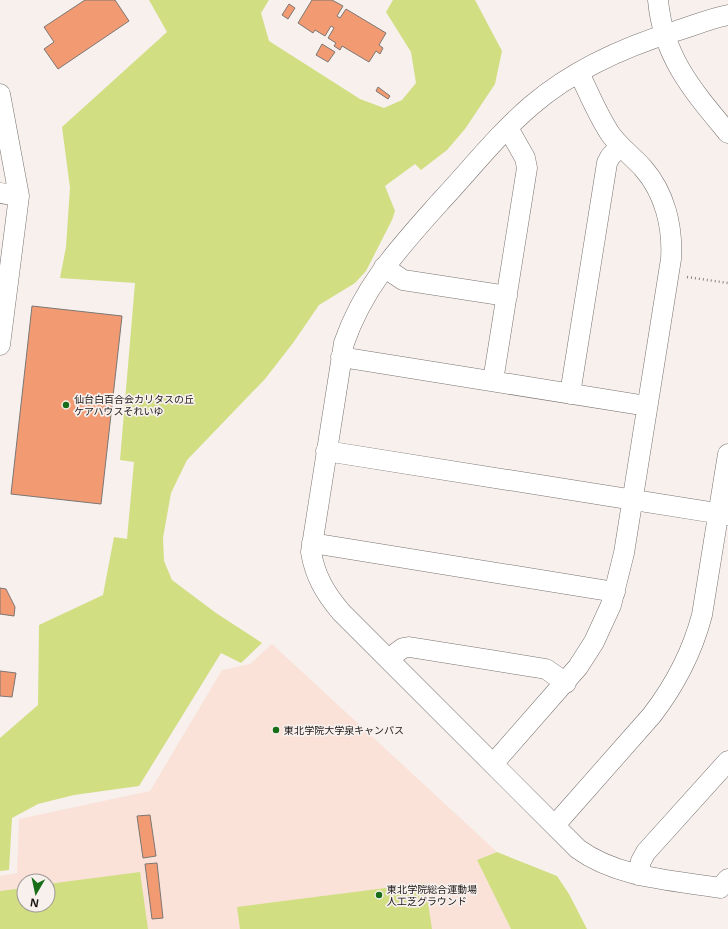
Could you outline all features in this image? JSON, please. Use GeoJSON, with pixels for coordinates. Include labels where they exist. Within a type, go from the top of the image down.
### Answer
{"type":"FeatureCollection","features":[{"type":"Feature","properties":{"kind":"street"},"geometry":{"type":"LineString","coordinates":[[658,0],[665,34],[678,68],[686,82],[728,133]]}},
{"type":"Feature","properties":{"kind":"street"},"geometry":{"type":"LineString","coordinates":[[728,15],[665,34],[626,48],[579,73],[532,105],[508,128],[384,266],[355,313],[344,343],[312,543],[313,562],[323,588],[341,612],[554,825],[586,855],[622,871],[638,875],[720,888],[728,879]]}},
{"type":"Feature","properties":{"kind":"street"},"geometry":{"type":"LineString","coordinates":[[493,764],[566,682],[594,642],[608,612],[615,592],[624,553],[672,247],[666,207],[660,193],[647,173],[620,146],[603,120],[579,73]]}},
{"type":"Feature","properties":{"kind":"street"},"geometry":{"type":"LineString","coordinates":[[0,94],[19,196],[4,298],[0,345]]}},
{"type":"Feature","properties":{"kind":"street"},"geometry":{"type":"LineString","coordinates":[[493,382],[527,168],[525,158],[508,128]]}},
{"type":"Feature","properties":{"kind":"street"},"geometry":{"type":"LineString","coordinates":[[570,394],[607,163],[620,146]]}},
{"type":"Feature","properties":{"kind":"street"},"geometry":{"type":"LineString","coordinates":[[0,193],[19,196]]}},
{"type":"Feature","properties":{"kind":"street"},"geometry":{"type":"LineString","coordinates":[[384,266],[403,280],[507,296]]}},
{"type":"Feature","properties":{"kind":"street"},"geometry":{"type":"LineString","coordinates":[[341,357],[647,406]]}},
{"type":"Feature","properties":{"kind":"street"},"geometry":{"type":"LineString","coordinates":[[326,451],[723,514]]}},
{"type":"Feature","properties":{"kind":"street"},"geometry":{"type":"LineString","coordinates":[[554,825],[652,715],[664,700],[684,666],[698,632],[723,514],[728,454]]}},
{"type":"Feature","properties":{"kind":"street"},"geometry":{"type":"LineString","coordinates":[[312,543],[615,592]]}},
{"type":"Feature","properties":{"kind":"street"},"geometry":{"type":"LineString","coordinates":[[388,659],[403,648],[409,647],[546,669],[566,682]]}},
{"type":"Feature","properties":{"kind":"street"},"geometry":{"type":"LineString","coordinates":[[638,875],[641,861],[646,852],[728,761]]}},
{"type":"Feature","properties":{"kind":"path"},"geometry":{"type":"LineString","coordinates":[[668,274],[728,283]]}},
{"type":"Feature","properties":{"kind":"shaded area","name":"東北学院大学泉キャンパス"},"geometry":{"type":"Polygon","coordinates":[[[272,644],[497,852],[477,860],[511,929],[0,929],[0,876],[16,873],[16,913],[56,913],[56,873],[17,873],[19,819],[150,791],[222,670],[250,664],[272,644]]]}},
{"type":"Feature","properties":{"kind":"green space"},"geometry":{"type":"Polygon","coordinates":[[[149,0],[269,0],[261,13],[269,41],[360,99],[384,108],[402,100],[416,83],[411,52],[386,12],[393,0],[475,0],[502,51],[495,84],[465,129],[447,150],[421,170],[415,164],[385,186],[395,211],[392,220],[366,271],[355,283],[319,305],[293,343],[265,379],[187,460],[171,493],[163,538],[164,561],[172,580],[216,613],[262,643],[241,663],[221,653],[139,786],[74,795],[38,804],[12,818],[9,870],[0,871],[0,738],[38,705],[39,625],[103,595],[114,537],[127,539],[134,462],[120,460],[135,283],[60,278],[66,247],[70,188],[62,127],[167,32],[149,0]]]}},
{"type":"Feature","properties":{"kind":"green space"},"geometry":{"type":"Polygon","coordinates":[[[497,852],[557,876],[569,894],[587,929],[511,929],[477,860],[497,852]]]}},
{"type":"Feature","properties":{"kind":"green space"},"geometry":{"type":"Polygon","coordinates":[[[140,872],[148,929],[0,929],[0,891],[16,889],[16,913],[56,913],[56,883],[140,872]]]}},
{"type":"Feature","properties":{"kind":"green space","name":"東北学院総合運動場 人工芝グラウンド"},"geometry":{"type":"Polygon","coordinates":[[[425,883],[432,929],[240,929],[237,907],[425,883]]]}},
{"type":"Feature","properties":{"kind":"building"},"geometry":{"type":"Polygon","coordinates":[[[85,0],[115,0],[129,21],[58,69],[44,49],[54,42],[44,27],[85,0]]]}},
{"type":"Feature","properties":{"kind":"building"},"geometry":{"type":"Polygon","coordinates":[[[312,0],[332,0],[343,6],[337,16],[340,18],[346,9],[386,33],[379,45],[383,48],[380,54],[376,51],[369,62],[342,46],[340,50],[334,46],[336,43],[328,38],[334,28],[331,26],[325,36],[315,30],[313,33],[298,23],[312,0]]]}},
{"type":"Feature","properties":{"kind":"building"},"geometry":{"type":"Polygon","coordinates":[[[289,4],[295,8],[288,19],[282,15],[289,4]]]}},
{"type":"Feature","properties":{"kind":"building"},"geometry":{"type":"Polygon","coordinates":[[[322,44],[335,52],[328,62],[316,55],[322,44]]]}},
{"type":"Feature","properties":{"kind":"building"},"geometry":{"type":"Polygon","coordinates":[[[378,87],[390,96],[388,99],[376,91],[378,87]]]}},
{"type":"Feature","properties":{"kind":"building","name":"仙台白百合会カリタスの丘 ケアハウスそれいゆ"},"geometry":{"type":"Polygon","coordinates":[[[32,306],[122,316],[101,504],[11,494],[32,306]]]}},
{"type":"Feature","properties":{"kind":"building"},"geometry":{"type":"Polygon","coordinates":[[[0,588],[6,589],[15,607],[14,616],[0,614],[0,588]]]}},
{"type":"Feature","properties":{"kind":"building"},"geometry":{"type":"Polygon","coordinates":[[[0,671],[16,673],[12,697],[0,696],[0,671]]]}},
{"type":"Feature","properties":{"kind":"building"},"geometry":{"type":"Polygon","coordinates":[[[150,815],[156,856],[143,858],[137,816],[150,815]]]}},
{"type":"Feature","properties":{"kind":"building"},"geometry":{"type":"Polygon","coordinates":[[[157,863],[163,918],[152,919],[145,864],[157,863]]]}},
{"type":"Feature","properties":{"kind":"place","name":"仙台白百合会カリタスの丘 ケアハウスそれいゆ"},"geometry":{"type":"Point","coordinates":[66,405]}},
{"type":"Feature","properties":{"kind":"place","name":"東北学院大学泉キャンパス"},"geometry":{"type":"Point","coordinates":[276,730]}},
{"type":"Feature","properties":{"kind":"place","name":"東北学院総合運動場 人工芝グラウンド"},"geometry":{"type":"Point","coordinates":[379,895]}}]}
